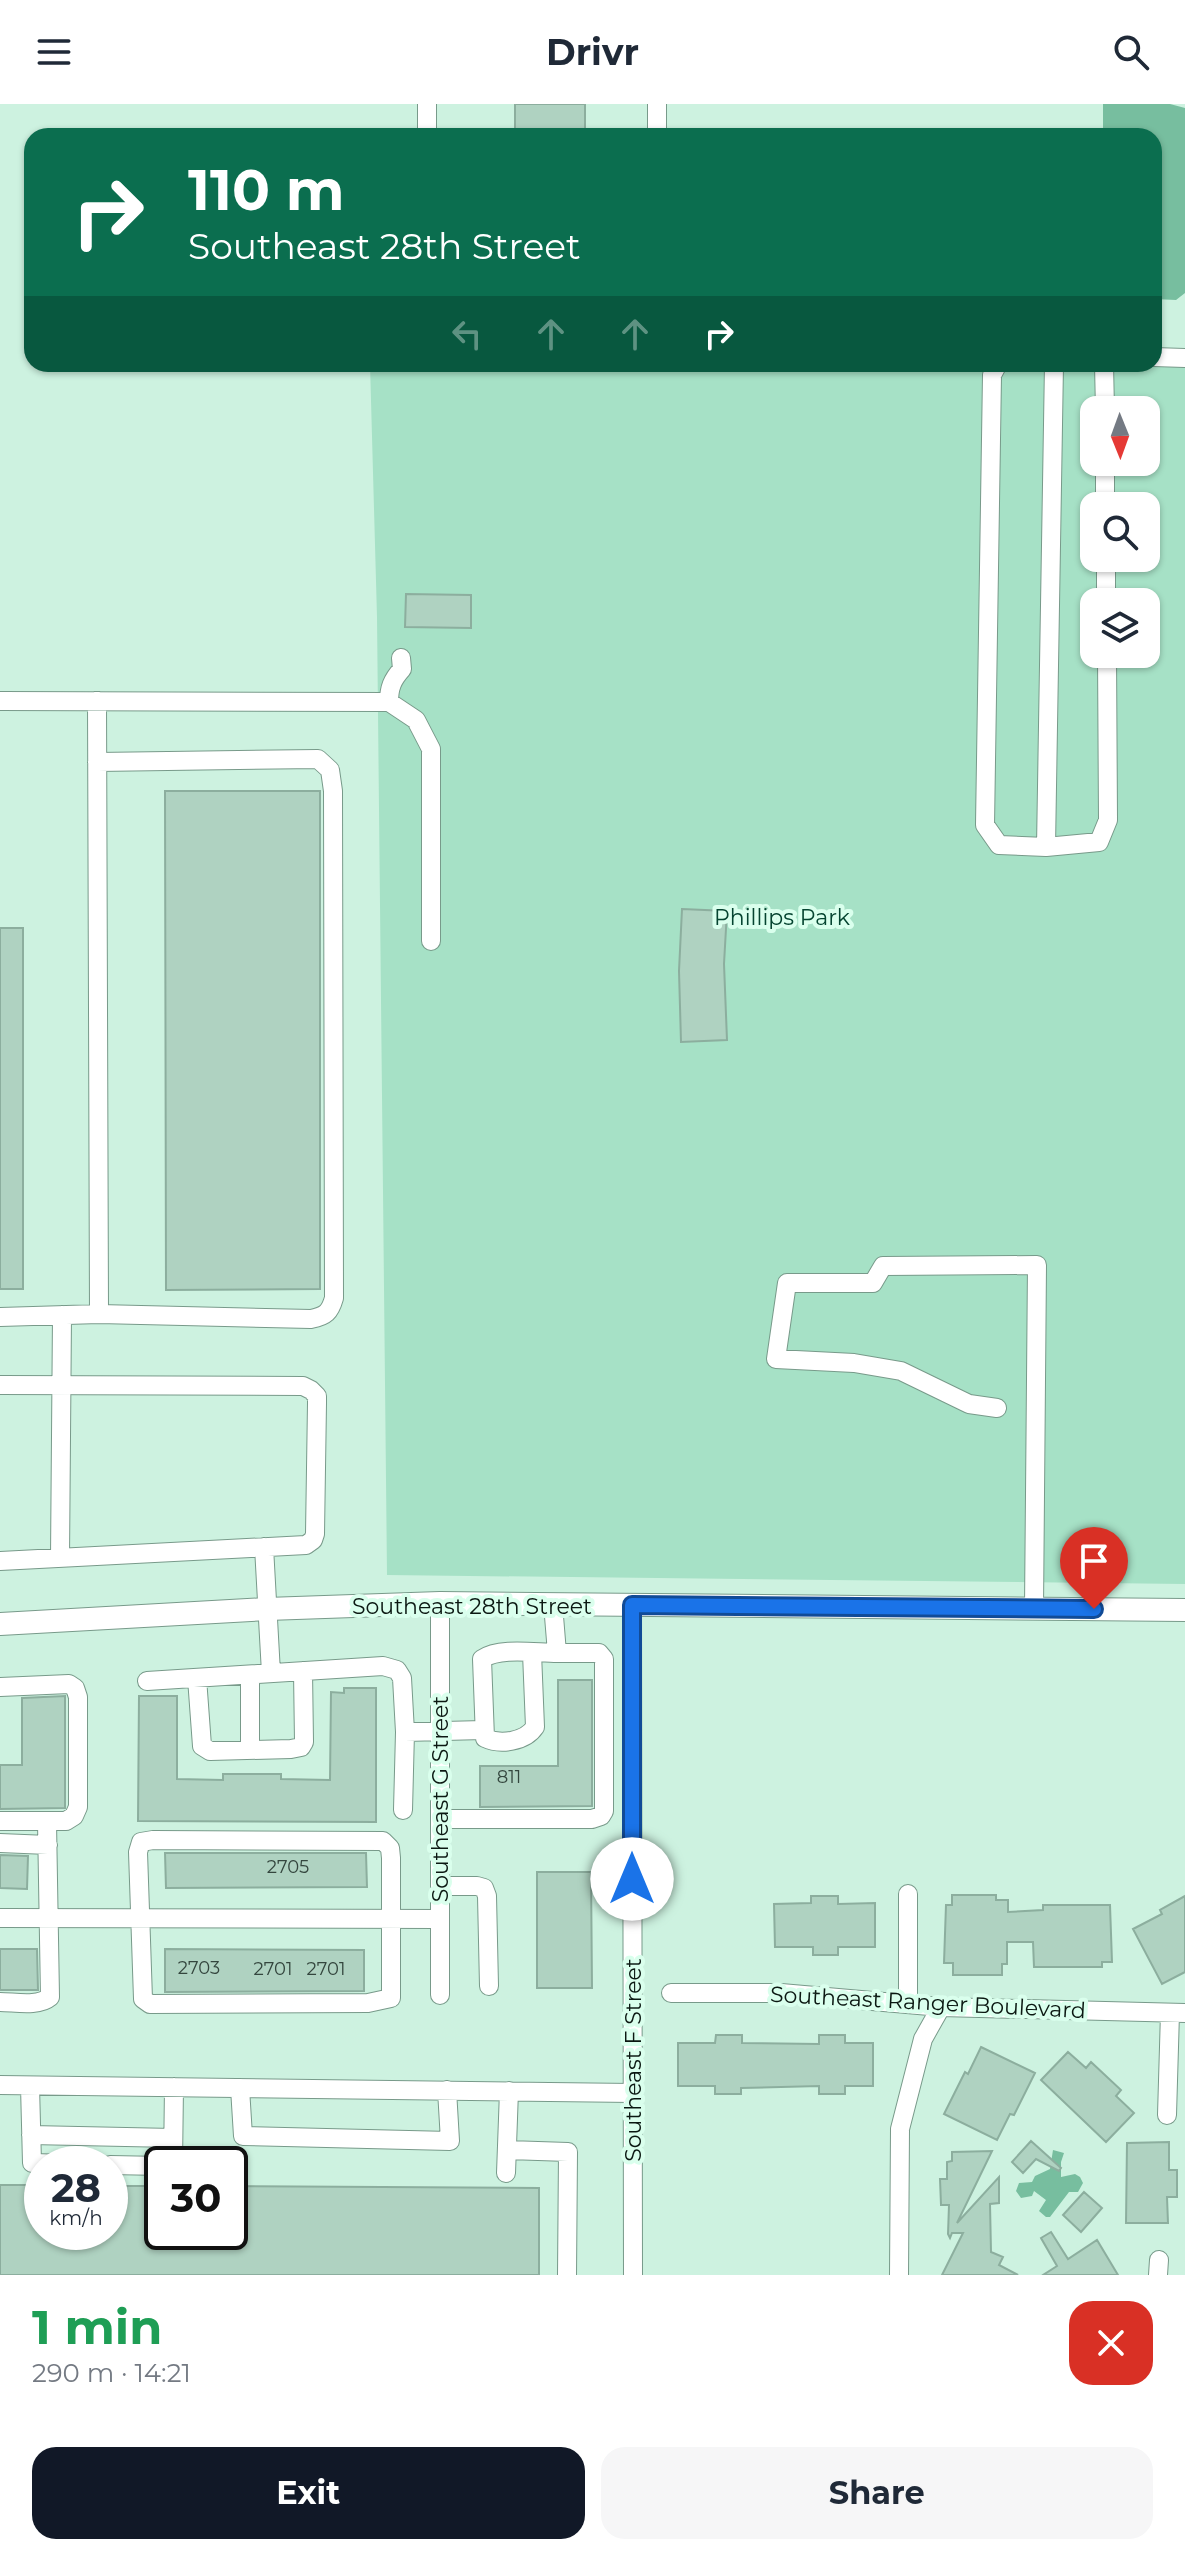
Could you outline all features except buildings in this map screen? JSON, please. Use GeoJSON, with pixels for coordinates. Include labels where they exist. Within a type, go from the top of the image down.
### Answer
{"type":"FeatureCollection","features":[{"type":"Feature","properties":{"kind":"main road","name":"Southeast 28th Street"},"geometry":{"type":"LineString","coordinates":[[0,1624],[440,1603],[1185,1610]]}},
{"type":"Feature","properties":{"kind":"street"},"geometry":{"type":"LineString","coordinates":[[427,104],[427,128]]}},
{"type":"Feature","properties":{"kind":"street"},"geometry":{"type":"LineString","coordinates":[[657,104],[657,128]]}},
{"type":"Feature","properties":{"kind":"street"},"geometry":{"type":"LineString","coordinates":[[1162,357],[1185,358]]}},
{"type":"Feature","properties":{"kind":"street"},"geometry":{"type":"LineString","coordinates":[[994,372],[985,825],[999,845],[1046,847],[1099,842],[1108,820],[1107,668]]}},
{"type":"Feature","properties":{"kind":"street"},"geometry":{"type":"LineString","coordinates":[[1046,847],[1054,372]]}},
{"type":"Feature","properties":{"kind":"street"},"geometry":{"type":"LineString","coordinates":[[1104,372],[1105,396]]}},
{"type":"Feature","properties":{"kind":"street"},"geometry":{"type":"LineString","coordinates":[[389,702],[393,678],[402,669],[401,658]]}},
{"type":"Feature","properties":{"kind":"street"},"geometry":{"type":"LineString","coordinates":[[0,701],[389,702],[416,720],[431,749],[431,941]]}},
{"type":"Feature","properties":{"kind":"street"},"geometry":{"type":"LineString","coordinates":[[97,701],[99,1314]]}},
{"type":"Feature","properties":{"kind":"street"},"geometry":{"type":"LineString","coordinates":[[0,1317],[99,1314],[311,1319],[323,1317],[331,1310],[334,1298],[333,823],[330,770],[318,759],[97,762]]}},
{"type":"Feature","properties":{"kind":"street"},"geometry":{"type":"LineString","coordinates":[[997,1408],[969,1404],[901,1371],[854,1363],[776,1359],[787,1283],[873,1283],[883,1266],[1037,1265],[1034,1609]]}},
{"type":"Feature","properties":{"kind":"street"},"geometry":{"type":"LineString","coordinates":[[60,1558],[62,1315]]}},
{"type":"Feature","properties":{"kind":"street"},"geometry":{"type":"LineString","coordinates":[[0,1385],[303,1386],[317,1396],[315,1534],[306,1545],[0,1561]]}},
{"type":"Feature","properties":{"kind":"street"},"geometry":{"type":"LineString","coordinates":[[264,1547],[271,1673]]}},
{"type":"Feature","properties":{"kind":"street","name":"Southeast G Street"},"geometry":{"type":"LineString","coordinates":[[440,1603],[440,1995]]}},
{"type":"Feature","properties":{"kind":"street"},"geometry":{"type":"LineString","coordinates":[[553,1604],[557,1653]]}},
{"type":"Feature","properties":{"kind":"street","name":"Southeast F Street"},"geometry":{"type":"LineString","coordinates":[[632,1605],[633,2275]]}},
{"type":"Feature","properties":{"kind":"street"},"geometry":{"type":"LineString","coordinates":[[440,1819],[592,1819],[601,1816],[604,1811],[604,1659],[599,1653],[532,1653],[490,1654],[482,1659],[485,1738],[492,1741],[523,1739],[535,1727],[532,1653]]}},
{"type":"Feature","properties":{"kind":"street"},"geometry":{"type":"LineString","coordinates":[[147,1681],[383,1666],[397,1670],[402,1678],[405,1732],[403,1810]]}},
{"type":"Feature","properties":{"kind":"street"},"geometry":{"type":"LineString","coordinates":[[197,1678],[202,1746],[210,1751],[291,1749],[301,1747],[304,1742],[303,1671]]}},
{"type":"Feature","properties":{"kind":"street"},"geometry":{"type":"LineString","coordinates":[[250,1675],[250,1750]]}},
{"type":"Feature","properties":{"kind":"street"},"geometry":{"type":"LineString","coordinates":[[0,1687],[69,1684],[75,1688],[78,1697],[78,1807],[74,1816],[66,1821],[0,1821]]}},
{"type":"Feature","properties":{"kind":"street"},"geometry":{"type":"LineString","coordinates":[[405,1732],[483,1730]]}},
{"type":"Feature","properties":{"kind":"street"},"geometry":{"type":"LineString","coordinates":[[0,2002],[37,2002],[50,1997],[47,1822]]}},
{"type":"Feature","properties":{"kind":"street"},"geometry":{"type":"LineString","coordinates":[[383,1841],[390,1848],[391,1858],[390,1919],[391,1998],[368,2003],[150,2004],[143,1999],[141,1992],[141,1842],[383,1841]]}},
{"type":"Feature","properties":{"kind":"street"},"geometry":{"type":"LineString","coordinates":[[0,1843],[48,1845]]}},
{"type":"Feature","properties":{"kind":"street"},"geometry":{"type":"LineString","coordinates":[[440,1886],[484,1888],[487,1896],[489,1986]]}},
{"type":"Feature","properties":{"kind":"street"},"geometry":{"type":"LineString","coordinates":[[908,1894],[908,2003]]}},
{"type":"Feature","properties":{"kind":"street"},"geometry":{"type":"LineString","coordinates":[[0,1918],[440,1919]]}},
{"type":"Feature","properties":{"kind":"street","name":"Southeast Ranger Boulevard"},"geometry":{"type":"LineString","coordinates":[[671,1993],[781,1993],[941,2007],[1177,2013]]}},
{"type":"Feature","properties":{"kind":"street"},"geometry":{"type":"LineString","coordinates":[[899,2275],[900,2129],[923,2039],[941,2007]]}},
{"type":"Feature","properties":{"kind":"street"},"geometry":{"type":"LineString","coordinates":[[1167,2115],[1177,2013]]}},
{"type":"Feature","properties":{"kind":"street"},"geometry":{"type":"LineString","coordinates":[[0,2085],[633,2093]]}},
{"type":"Feature","properties":{"kind":"street"},"geometry":{"type":"LineString","coordinates":[[30,2086],[31,2146]]}},
{"type":"Feature","properties":{"kind":"street"},"geometry":{"type":"LineString","coordinates":[[173,2146],[174,2087]]}},
{"type":"Feature","properties":{"kind":"street"},"geometry":{"type":"LineString","coordinates":[[240,2088],[243,2136],[450,2141],[447,2090]]}},
{"type":"Feature","properties":{"kind":"street"},"geometry":{"type":"LineString","coordinates":[[506,2173],[509,2091]]}},
{"type":"Feature","properties":{"kind":"street"},"geometry":{"type":"LineString","coordinates":[[31,2135],[173,2138]]}},
{"type":"Feature","properties":{"kind":"street"},"geometry":{"type":"LineString","coordinates":[[507,2150],[568,2152],[567,2275]]}},
{"type":"Feature","properties":{"kind":"green space","name":"Phillips Park"},"geometry":{"type":"Polygon","coordinates":[[[1185,356],[1185,1584],[387,1575],[377,617],[370,372],[1162,372],[1162,362],[1185,356]]]}},
{"type":"Feature","properties":{"kind":"shaded area"},"geometry":{"type":"Polygon","coordinates":[[[1103,104],[1170,104],[1185,108],[1185,293],[1176,300],[1162,299],[1162,128],[1103,128],[1103,104]]]}},
{"type":"Feature","properties":{"kind":"shaded area"},"geometry":{"type":"Polygon","coordinates":[[[1053,2150],[1064,2153],[1061,2177],[1075,2174],[1083,2183],[1078,2192],[1069,2192],[1050,2217],[1046,2217],[1039,2211],[1046,2200],[1034,2191],[1032,2196],[1021,2198],[1016,2191],[1019,2183],[1032,2182],[1035,2176],[1050,2169],[1053,2150]]]}},
{"type":"Feature","properties":{"kind":"route"},"geometry":{"type":"LineString","coordinates":[[632,1879],[632,1605],[1094,1609]]}}]}
